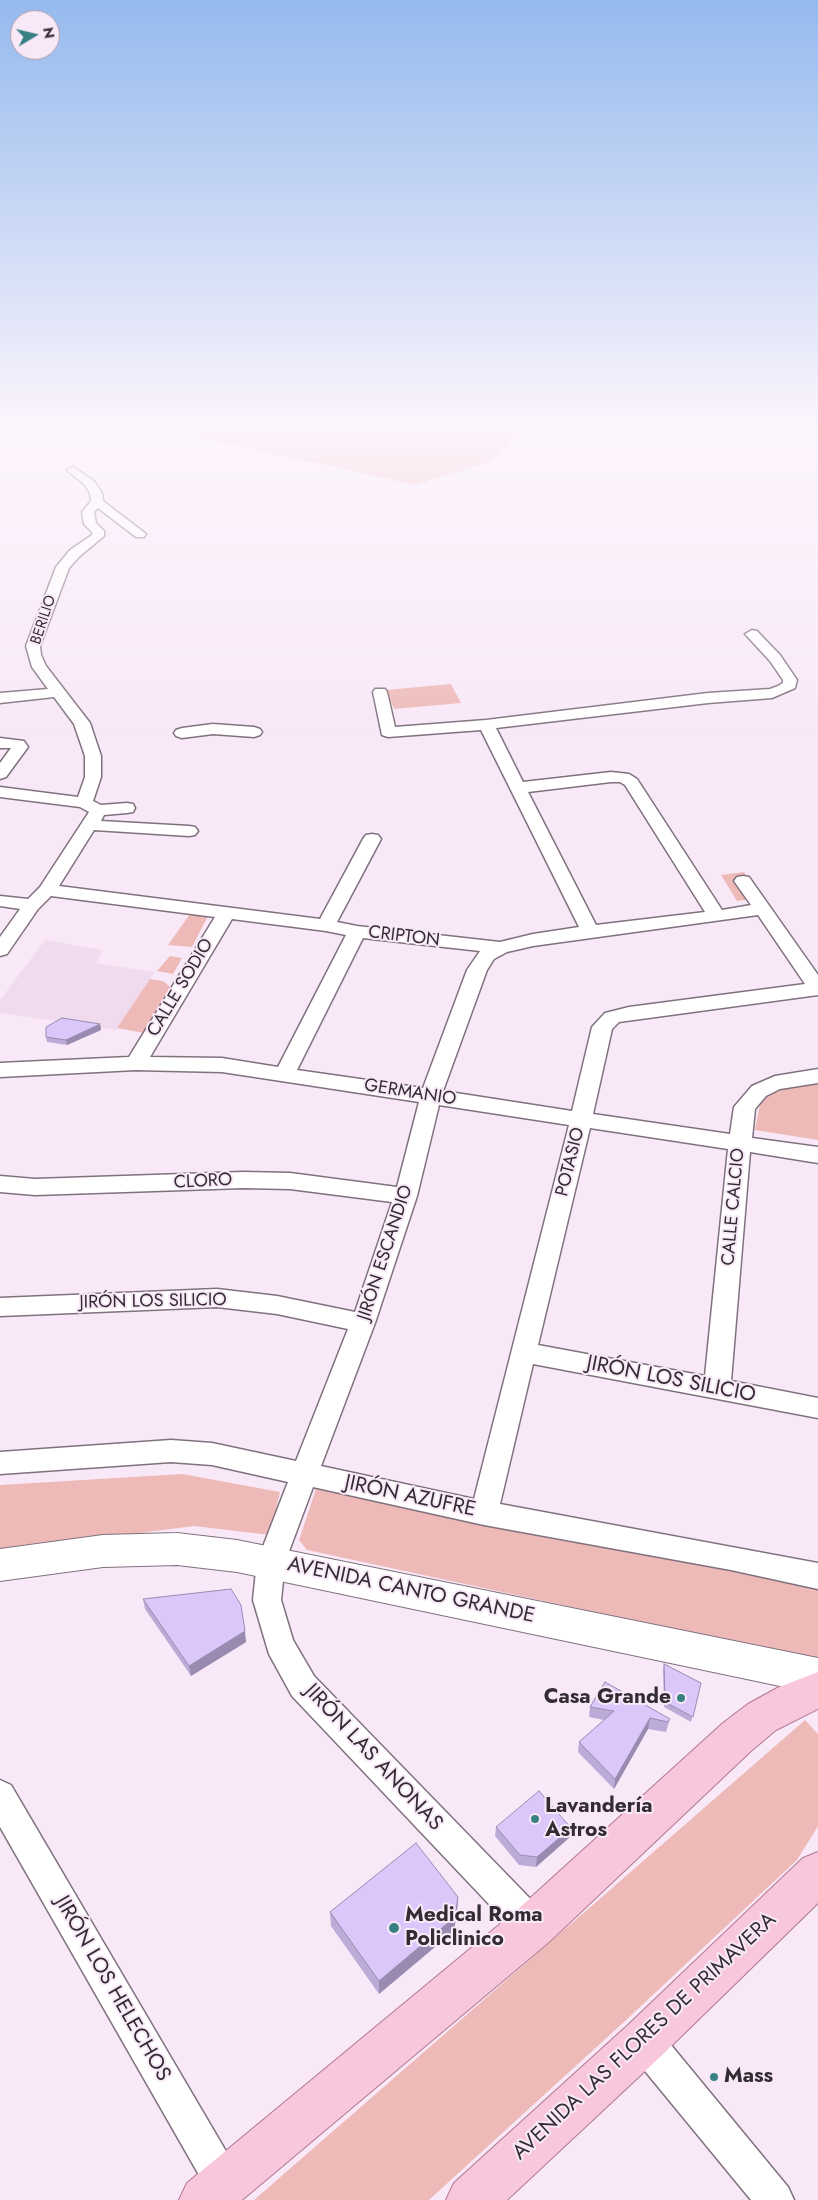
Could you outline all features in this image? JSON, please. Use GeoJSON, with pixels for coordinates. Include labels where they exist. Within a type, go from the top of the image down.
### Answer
{"type":"FeatureCollection","features":[{"type":"Feature","properties":{"kind":"main road"},"geometry":{"type":"LineString","coordinates":[[214,2191],[533,1926],[737,1737],[762,1717],[793,1700],[818,1690]]}},
{"type":"Feature","properties":{"kind":"main road","name":"AVENIDA LAS FLORES DE PRIMAVERA"},"geometry":{"type":"LineString","coordinates":[[471,2200],[644,2041],[818,1873]]}},
{"type":"Feature","properties":{"kind":"street","name":"BERILIO"},"geometry":{"type":"LineString","coordinates":[[0,950],[32,905],[47,890],[91,812],[94,756],[82,723],[39,667],[34,655],[33,646],[63,567],[75,553],[98,536],[96,530]]}},
{"type":"Feature","properties":{"kind":"street"},"geometry":{"type":"LineString","coordinates":[[134,530],[140,534]]}},
{"type":"Feature","properties":{"kind":"street"},"geometry":{"type":"LineString","coordinates":[[380,692],[388,732],[486,725],[708,698],[772,693],[783,690],[790,685],[790,680],[775,658],[752,634]]}},
{"type":"Feature","properties":{"kind":"street"},"geometry":{"type":"LineString","coordinates":[[0,698],[60,692]]}},
{"type":"Feature","properties":{"kind":"street"},"geometry":{"type":"LineString","coordinates":[[486,725],[590,932]]}},
{"type":"Feature","properties":{"kind":"street"},"geometry":{"type":"LineString","coordinates":[[182,733],[213,729],[254,732]]}},
{"type":"Feature","properties":{"kind":"street"},"geometry":{"type":"LineString","coordinates":[[0,743],[18,744],[20,747],[0,774]]}},
{"type":"Feature","properties":{"kind":"street"},"geometry":{"type":"LineString","coordinates":[[516,788],[623,777],[631,782],[717,916]]}},
{"type":"Feature","properties":{"kind":"street"},"geometry":{"type":"LineString","coordinates":[[0,792],[189,831]]}},
{"type":"Feature","properties":{"kind":"street"},"geometry":{"type":"LineString","coordinates":[[91,812],[127,808]]}},
{"type":"Feature","properties":{"kind":"street"},"geometry":{"type":"LineString","coordinates":[[326,925],[372,839]]}},
{"type":"Feature","properties":{"kind":"street"},"geometry":{"type":"LineString","coordinates":[[743,881],[818,989]]}},
{"type":"Feature","properties":{"kind":"street","name":"CRIPTON"},"geometry":{"type":"LineString","coordinates":[[47,890],[326,925],[357,932],[500,948],[533,940],[762,909]]}},
{"type":"Feature","properties":{"kind":"street"},"geometry":{"type":"LineString","coordinates":[[0,901],[32,905]]}},
{"type":"Feature","properties":{"kind":"street","name":"CALLE SODIO"},"geometry":{"type":"LineString","coordinates":[[136,1063],[226,913]]}},
{"type":"Feature","properties":{"kind":"street"},"geometry":{"type":"LineString","coordinates":[[285,1073],[357,932]]}},
{"type":"Feature","properties":{"kind":"street","name":"JIRÓN ESCANDIO"},"geometry":{"type":"LineString","coordinates":[[271,1562],[363,1323],[406,1196],[431,1096],[477,970],[487,955],[500,948]]}},
{"type":"Feature","properties":{"kind":"street","name":"POTASIO"},"geometry":{"type":"LineString","coordinates":[[484,1513],[602,1027],[612,1017],[629,1013],[818,989]]}},
{"type":"Feature","properties":{"kind":"street","name":"GERMANIO"},"geometry":{"type":"LineString","coordinates":[[0,1070],[136,1063],[222,1064],[818,1155]]}},
{"type":"Feature","properties":{"kind":"street","name":"CALLE CALCIO"},"geometry":{"type":"LineString","coordinates":[[717,1389],[745,1107],[759,1091],[775,1083],[818,1076]]}},
{"type":"Feature","properties":{"kind":"street","name":"CLORO"},"geometry":{"type":"LineString","coordinates":[[0,1184],[35,1187],[243,1180],[290,1181],[406,1196]]}},
{"type":"Feature","properties":{"kind":"street","name":"JIRÓN LOS SILICIO"},"geometry":{"type":"LineString","coordinates":[[0,1307],[217,1298],[278,1305],[363,1323]]}},
{"type":"Feature","properties":{"kind":"street","name":"JIRÓN LOS SILICIO"},"geometry":{"type":"LineString","coordinates":[[524,1352],[818,1408]]}},
{"type":"Feature","properties":{"kind":"street","name":"JIRÓN AZUFRE"},"geometry":{"type":"LineString","coordinates":[[0,1462],[171,1451],[212,1454],[484,1513],[731,1558],[818,1576]]}},
{"type":"Feature","properties":{"kind":"street","name":"AVENIDA CANTO GRANDE"},"geometry":{"type":"LineString","coordinates":[[0,1565],[103,1551],[177,1549],[237,1556],[818,1676]]}},
{"type":"Feature","properties":{"kind":"street","name":"JIRÓN LAS ANONAS"},"geometry":{"type":"LineString","coordinates":[[271,1562],[267,1600],[279,1644],[303,1686],[533,1926]]}},
{"type":"Feature","properties":{"kind":"street","name":"JIRÓN LOS HELECHOS"},"geometry":{"type":"LineString","coordinates":[[0,1796],[214,2191]]}},
{"type":"Feature","properties":{"kind":"street"},"geometry":{"type":"LineString","coordinates":[[644,2041],[775,2200]]}},
{"type":"Feature","properties":{"kind":"shaded area"},"geometry":{"type":"Polygon","coordinates":[[[451,684],[461,703],[394,709],[386,690],[451,684]]]}},
{"type":"Feature","properties":{"kind":"shaded area"},"geometry":{"type":"Polygon","coordinates":[[[744,872],[761,898],[737,901],[721,875],[744,872]]]}},
{"type":"Feature","properties":{"kind":"shaded area"},"geometry":{"type":"Polygon","coordinates":[[[190,914],[208,916],[192,947],[168,945],[190,914]]]}},
{"type":"Feature","properties":{"kind":"shaded area"},"geometry":{"type":"Polygon","coordinates":[[[45,940],[103,950],[96,963],[155,972],[116,1030],[0,1013],[0,1000],[45,940]]]}},
{"type":"Feature","properties":{"kind":"shaded area"},"geometry":{"type":"Polygon","coordinates":[[[170,956],[182,958],[173,974],[157,971],[170,956]]]}},
{"type":"Feature","properties":{"kind":"shaded area"},"geometry":{"type":"Polygon","coordinates":[[[150,979],[163,981],[170,987],[146,1032],[117,1028],[150,979]]]}},
{"type":"Feature","properties":{"kind":"shaded area"},"geometry":{"type":"Polygon","coordinates":[[[818,1080],[818,1140],[755,1130],[761,1099],[773,1090],[818,1080]]]}},
{"type":"Feature","properties":{"kind":"shaded area"},"geometry":{"type":"Polygon","coordinates":[[[182,1474],[280,1492],[270,1535],[194,1526],[0,1551],[0,1485],[182,1474]]]}},
{"type":"Feature","properties":{"kind":"shaded area"},"geometry":{"type":"Polygon","coordinates":[[[327,1481],[818,1587],[818,1660],[307,1550],[299,1540],[316,1489],[327,1481]]]}},
{"type":"Feature","properties":{"kind":"shaded area"},"geometry":{"type":"Polygon","coordinates":[[[805,1720],[818,1734],[818,1826],[797,1860],[625,2021],[429,2200],[254,2200],[805,1720]]]}},
{"type":"Feature","properties":{"kind":"building"},"geometry":{"type":"Polygon","coordinates":[[[62,1018],[100,1024],[66,1040],[46,1037],[46,1027],[62,1018]]]}},
{"type":"Feature","properties":{"kind":"building"},"geometry":{"type":"Polygon","coordinates":[[[231,1589],[241,1605],[245,1631],[189,1666],[143,1599],[231,1589]]]}},
{"type":"Feature","properties":{"kind":"building","name":"Casa Grande"},"geometry":{"type":"Polygon","coordinates":[[[664,1664],[701,1683],[693,1717],[665,1702],[664,1664]]]}},
{"type":"Feature","properties":{"kind":"building"},"geometry":{"type":"Polygon","coordinates":[[[605,1682],[670,1719],[668,1722],[650,1718],[615,1779],[579,1742],[614,1711],[590,1707],[605,1682]]]}},
{"type":"Feature","properties":{"kind":"building","name":"Lavandería Astros"},"geometry":{"type":"Polygon","coordinates":[[[539,1791],[571,1828],[537,1857],[520,1855],[496,1827],[539,1791]]]}},
{"type":"Feature","properties":{"kind":"building","name":"Medical Roma Policlinico"},"geometry":{"type":"Polygon","coordinates":[[[416,1843],[458,1897],[455,1917],[379,1981],[330,1912],[416,1843]]]}},
{"type":"Feature","properties":{"kind":"place","name":"Casa Grande"},"geometry":{"type":"Point","coordinates":[681,1698]}},
{"type":"Feature","properties":{"kind":"place","name":"Lavandería Astros"},"geometry":{"type":"Point","coordinates":[535,1819]}},
{"type":"Feature","properties":{"kind":"place","name":"Medical Roma Policlinico"},"geometry":{"type":"Point","coordinates":[394,1928]}},
{"type":"Feature","properties":{"kind":"place","name":"Mass"},"geometry":{"type":"Point","coordinates":[714,2077]}}]}
